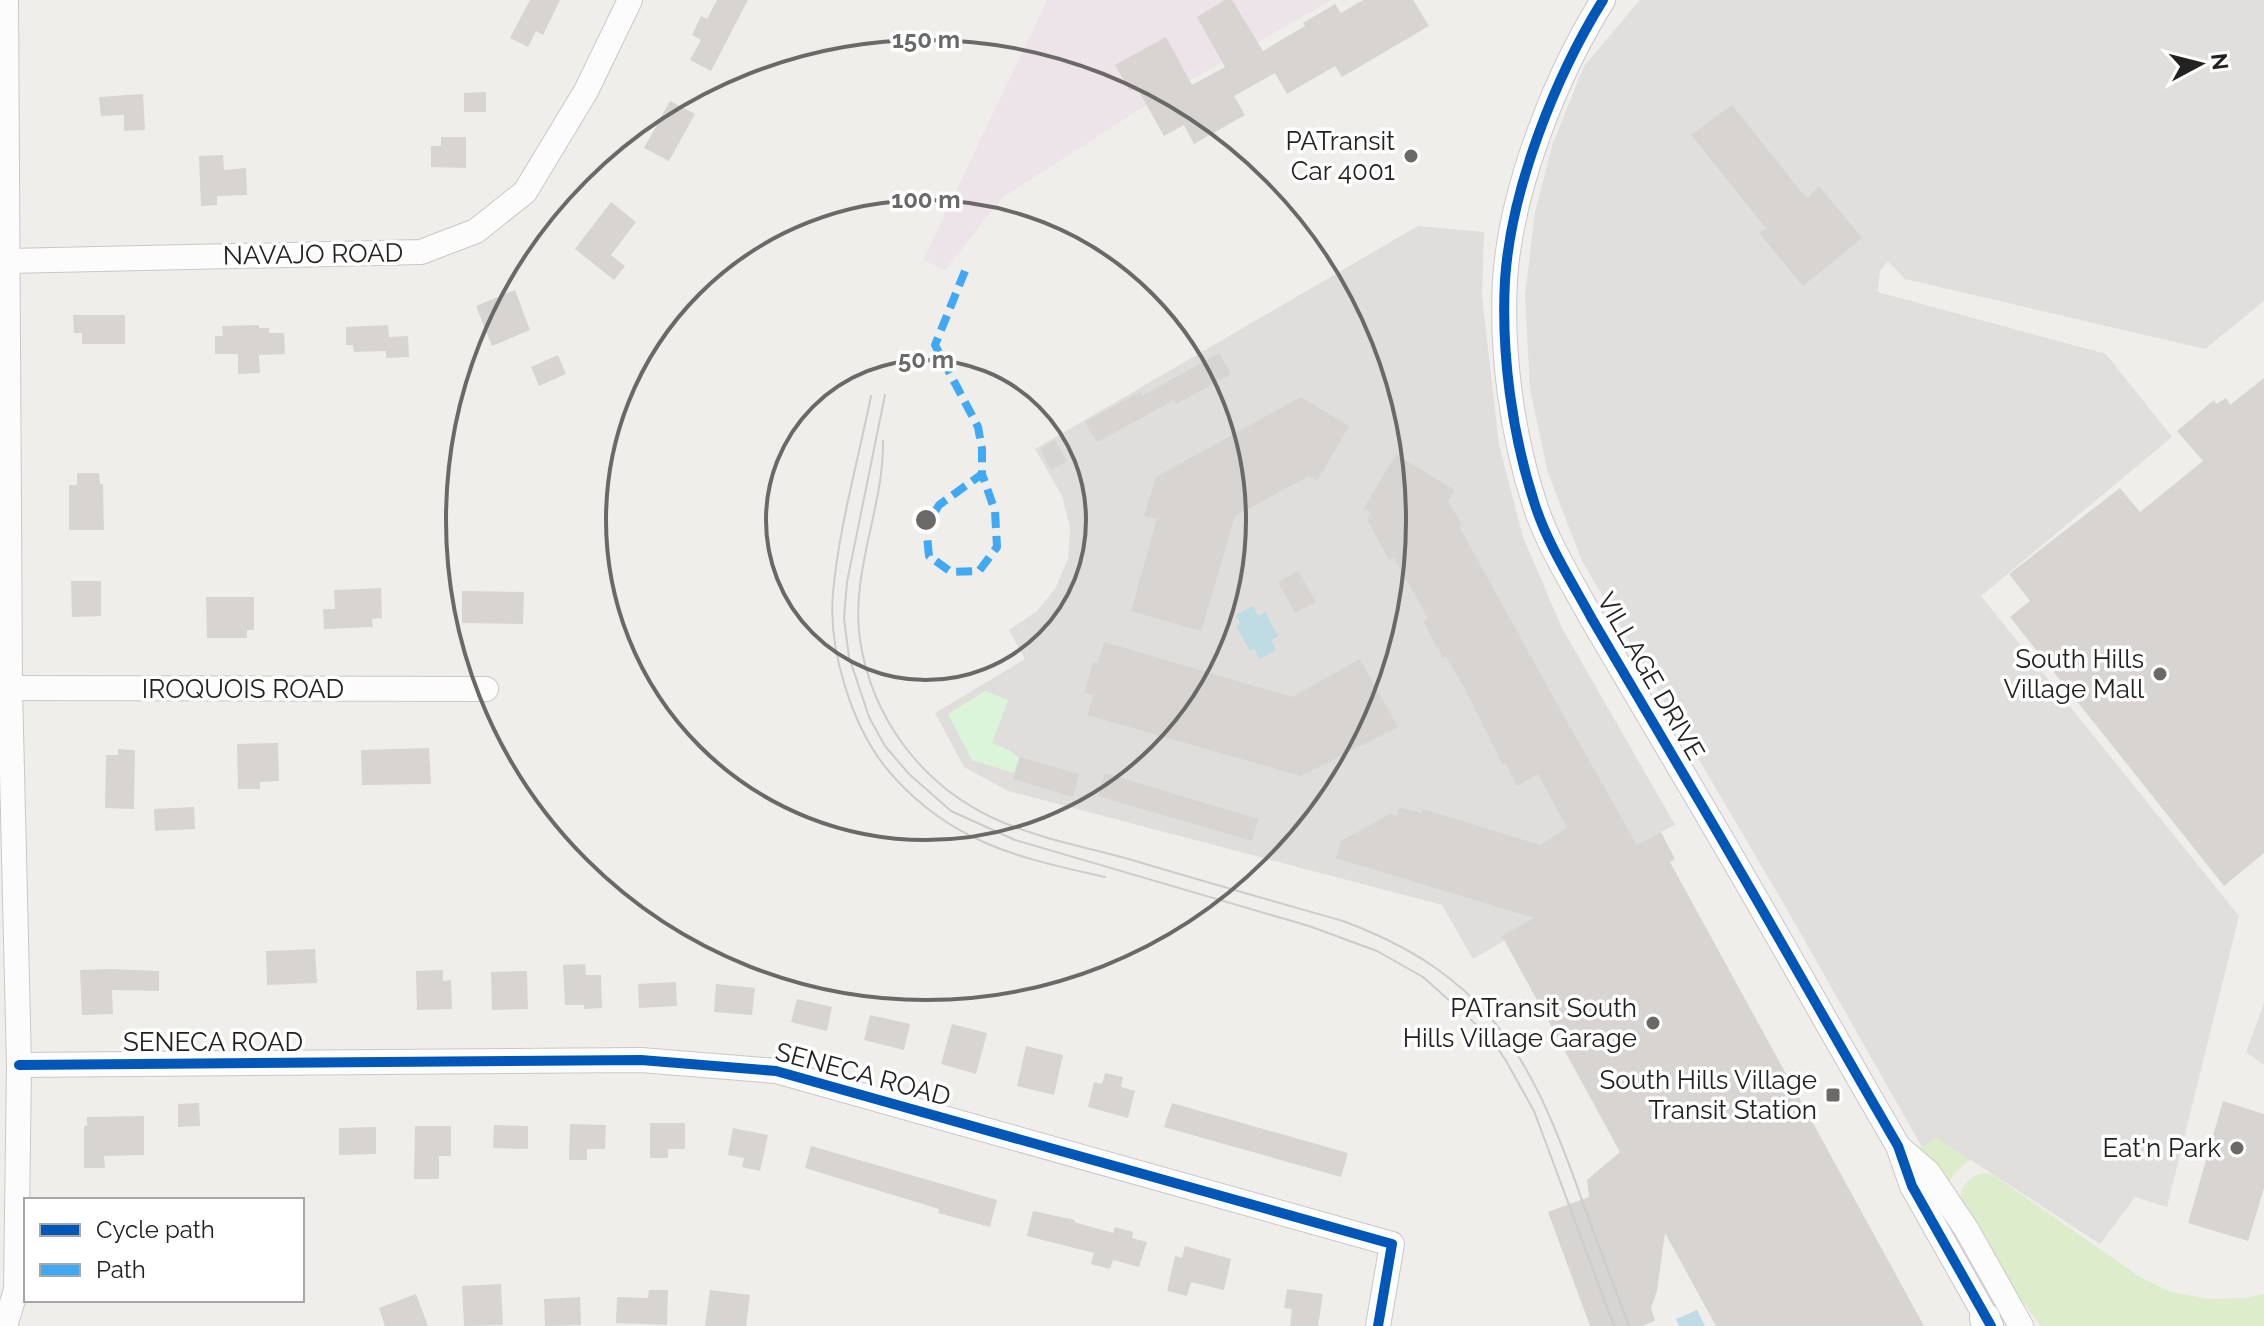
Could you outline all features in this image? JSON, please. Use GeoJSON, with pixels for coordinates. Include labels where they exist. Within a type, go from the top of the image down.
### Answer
{"type":"FeatureCollection","features":[{"type":"Feature","properties":{"kind":"street"},"geometry":{"type":"LineString","coordinates":[[5,1326],[16,1290],[19,1065],[5,688],[6,0]]}},
{"type":"Feature","properties":{"kind":"street","name":"NAVAJO ROAD"},"geometry":{"type":"LineString","coordinates":[[8,261],[421,252],[476,231],[525,192],[586,91],[630,0]]}},
{"type":"Feature","properties":{"kind":"street","name":"VILLAGE DRIVE"},"geometry":{"type":"LineString","coordinates":[[1603,0],[1580,36],[1535,143],[1516,214],[1505,279],[1507,366],[1515,433],[1536,507],[1567,575],[1898,1146],[1912,1186],[1988,1323]]}},
{"type":"Feature","properties":{"kind":"street","name":"IROQUOIS ROAD"},"geometry":{"type":"LineString","coordinates":[[5,688],[486,689]]}},
{"type":"Feature","properties":{"kind":"street","name":"SENECA ROAD"},"geometry":{"type":"LineString","coordinates":[[19,1065],[641,1060],[776,1071],[1392,1244],[1378,1326]]}},
{"type":"Feature","properties":{"kind":"street","name":"VILLAGE DRIVE"},"geometry":{"type":"LineString","coordinates":[[1898,1146],[1928,1172],[1967,1230],[2021,1326]]}},
{"type":"Feature","properties":{"kind":"shaded area"},"geometry":{"type":"Polygon","coordinates":[[[1047,0],[1332,0],[1140,109],[1002,198],[945,270],[923,260],[1047,0]]]}},
{"type":"Feature","properties":{"kind":"shaded area"},"geometry":{"type":"Polygon","coordinates":[[[1640,0],[2264,0],[2264,301],[2205,349],[1905,279],[1888,261],[1880,271],[1878,292],[2106,354],[2172,437],[1981,596],[2239,916],[2167,1207],[2135,1197],[2100,1244],[1937,1138],[1922,1147],[1785,906],[1582,561],[1548,473],[1530,389],[1525,295],[1535,212],[1553,143],[1584,66],[1640,0]]]}},
{"type":"Feature","properties":{"kind":"shaded area"},"geometry":{"type":"Polygon","coordinates":[[[1418,226],[1484,232],[1482,296],[1499,445],[1523,537],[1561,626],[1675,825],[1645,840],[1652,854],[1473,959],[1442,905],[1008,791],[964,767],[935,713],[1025,659],[1009,630],[1037,611],[1055,589],[1068,559],[1070,527],[1062,496],[1035,449],[1418,226]]]}},
{"type":"Feature","properties":{"kind":"shaded area"},"geometry":{"type":"Polygon","coordinates":[[[2264,1003],[2264,1065],[2246,1052],[2264,1003]]]}},
{"type":"Feature","properties":{"kind":"green space"},"geometry":{"type":"Polygon","coordinates":[[[985,691],[1008,700],[992,743],[1019,758],[1014,773],[972,760],[948,714],[985,691]]]}},
{"type":"Feature","properties":{"kind":"green space"},"geometry":{"type":"Polygon","coordinates":[[[1936,1137],[1971,1160],[1954,1174],[1945,1194],[1919,1148],[1936,1137]]]}},
{"type":"Feature","properties":{"kind":"green space"},"geometry":{"type":"Polygon","coordinates":[[[1983,1173],[1992,1174],[2140,1277],[2171,1292],[2209,1299],[2264,1294],[2264,1326],[2041,1326],[2014,1290],[1960,1200],[1967,1182],[1983,1173]]]}},
{"type":"Feature","properties":{"kind":"water"},"geometry":{"type":"Polygon","coordinates":[[[1252,606],[1258,616],[1265,612],[1278,636],[1271,640],[1276,650],[1260,659],[1254,648],[1250,651],[1236,626],[1240,623],[1236,615],[1252,606]]]}},
{"type":"Feature","properties":{"kind":"water"},"geometry":{"type":"Polygon","coordinates":[[[1697,1310],[1705,1326],[1679,1326],[1676,1319],[1697,1310]]]}},
{"type":"Feature","properties":{"kind":"building"},"geometry":{"type":"Polygon","coordinates":[[[530,0],[560,0],[543,35],[536,31],[528,47],[510,38],[530,0]]]}},
{"type":"Feature","properties":{"kind":"building"},"geometry":{"type":"Polygon","coordinates":[[[717,0],[748,0],[711,71],[690,60],[701,40],[692,35],[701,16],[707,19],[717,0]]]}},
{"type":"Feature","properties":{"kind":"building"},"geometry":{"type":"Polygon","coordinates":[[[1225,0],[1232,0],[1263,51],[1335,4],[1341,13],[1363,0],[1413,0],[1429,26],[1342,77],[1335,66],[1287,94],[1275,73],[1234,96],[1245,115],[1194,144],[1184,125],[1164,136],[1137,88],[1130,91],[1115,65],[1166,37],[1192,85],[1225,67],[1197,17],[1225,0]]]}},
{"type":"Feature","properties":{"kind":"building"},"geometry":{"type":"Polygon","coordinates":[[[486,92],[486,112],[464,112],[464,93],[486,92]]]}},
{"type":"Feature","properties":{"kind":"building"},"geometry":{"type":"Polygon","coordinates":[[[143,94],[145,130],[124,131],[124,115],[101,116],[99,97],[143,94]]]}},
{"type":"Feature","properties":{"kind":"building"},"geometry":{"type":"Polygon","coordinates":[[[670,101],[695,114],[669,161],[644,148],[670,101]]]}},
{"type":"Feature","properties":{"kind":"building"},"geometry":{"type":"Polygon","coordinates":[[[1732,105],[1807,199],[1819,186],[1862,238],[1803,286],[1759,233],[1766,228],[1691,135],[1732,105]]]}},
{"type":"Feature","properties":{"kind":"building"},"geometry":{"type":"Polygon","coordinates":[[[441,137],[466,137],[466,168],[431,167],[431,146],[441,146],[441,137]]]}},
{"type":"Feature","properties":{"kind":"building"},"geometry":{"type":"Polygon","coordinates":[[[223,155],[224,170],[246,168],[247,195],[217,196],[217,205],[201,206],[199,156],[223,155]]]}},
{"type":"Feature","properties":{"kind":"building"},"geometry":{"type":"Polygon","coordinates":[[[611,202],[636,222],[611,255],[625,266],[614,280],[575,249],[611,202]]]}},
{"type":"Feature","properties":{"kind":"building"},"geometry":{"type":"Polygon","coordinates":[[[515,290],[530,330],[492,346],[476,306],[515,290]]]}},
{"type":"Feature","properties":{"kind":"building"},"geometry":{"type":"Polygon","coordinates":[[[73,315],[125,315],[125,344],[82,344],[82,333],[74,333],[73,315]]]}},
{"type":"Feature","properties":{"kind":"building"},"geometry":{"type":"Polygon","coordinates":[[[259,325],[259,328],[269,328],[269,333],[284,333],[285,354],[259,355],[260,373],[238,374],[238,354],[215,354],[215,336],[223,336],[222,326],[259,325]]]}},
{"type":"Feature","properties":{"kind":"building"},"geometry":{"type":"Polygon","coordinates":[[[388,325],[389,337],[408,336],[409,357],[386,358],[386,351],[354,352],[353,345],[346,345],[346,327],[388,325]]]}},
{"type":"Feature","properties":{"kind":"building"},"geometry":{"type":"Polygon","coordinates":[[[1219,353],[1231,374],[1176,404],[1174,400],[1097,442],[1085,422],[1140,392],[1142,396],[1219,353]]]}},
{"type":"Feature","properties":{"kind":"building"},"geometry":{"type":"Polygon","coordinates":[[[558,355],[566,374],[539,386],[531,367],[558,355]]]}},
{"type":"Feature","properties":{"kind":"building","name":"South Hills Village Mall"},"geometry":{"type":"Polygon","coordinates":[[[2264,378],[2264,853],[2224,886],[2010,617],[2030,601],[2009,574],[2120,488],[2140,512],[2203,461],[2177,431],[2214,400],[2216,404],[2226,398],[2230,405],[2264,378]]]}},
{"type":"Feature","properties":{"kind":"building"},"geometry":{"type":"Polygon","coordinates":[[[1301,397],[1349,426],[1317,481],[1309,476],[1235,516],[1201,631],[1131,611],[1157,519],[1144,516],[1156,477],[1301,397]]]}},
{"type":"Feature","properties":{"kind":"building"},"geometry":{"type":"Polygon","coordinates":[[[1055,440],[1067,461],[1051,470],[1040,449],[1055,440]]]}},
{"type":"Feature","properties":{"kind":"building","name":"PATransit South Hills Village Garage"},"geometry":{"type":"Polygon","coordinates":[[[1396,454],[1454,490],[1448,501],[1462,525],[1459,526],[1552,695],[1637,845],[1661,832],[1675,859],[1670,862],[1924,1326],[1716,1326],[1665,1233],[1657,1291],[1651,1308],[1655,1321],[1642,1326],[1590,1326],[1548,1212],[1589,1197],[1587,1180],[1620,1152],[1502,936],[1534,918],[1336,858],[1341,841],[1390,814],[1397,816],[1399,807],[1422,813],[1423,809],[1540,845],[1567,828],[1538,774],[1517,786],[1506,764],[1503,765],[1465,689],[1446,656],[1443,658],[1423,621],[1428,618],[1394,558],[1389,560],[1367,519],[1371,512],[1364,508],[1396,454]]]}},
{"type":"Feature","properties":{"kind":"building"},"geometry":{"type":"Polygon","coordinates":[[[77,473],[99,473],[100,484],[103,484],[104,530],[69,530],[69,485],[77,485],[77,473]]]}},
{"type":"Feature","properties":{"kind":"building"},"geometry":{"type":"Polygon","coordinates":[[[1298,571],[1316,602],[1295,613],[1278,582],[1298,571]]]}},
{"type":"Feature","properties":{"kind":"building"},"geometry":{"type":"Polygon","coordinates":[[[71,581],[101,581],[101,616],[72,617],[71,581]]]}},
{"type":"Feature","properties":{"kind":"building"},"geometry":{"type":"Polygon","coordinates":[[[381,588],[382,618],[372,619],[373,627],[324,629],[323,609],[335,609],[334,590],[381,588]]]}},
{"type":"Feature","properties":{"kind":"building"},"geometry":{"type":"Polygon","coordinates":[[[462,591],[524,592],[523,624],[462,623],[462,591]]]}},
{"type":"Feature","properties":{"kind":"building"},"geometry":{"type":"Polygon","coordinates":[[[206,597],[254,597],[254,630],[247,630],[247,638],[207,638],[206,597]]]}},
{"type":"Feature","properties":{"kind":"building"},"geometry":{"type":"Polygon","coordinates":[[[1104,642],[1292,697],[1360,659],[1398,727],[1301,776],[1087,715],[1094,695],[1085,692],[1093,662],[1098,663],[1104,642]]]}},
{"type":"Feature","properties":{"kind":"building"},"geometry":{"type":"Polygon","coordinates":[[[278,743],[279,781],[260,782],[260,789],[238,789],[237,744],[278,743]]]}},
{"type":"Feature","properties":{"kind":"building"},"geometry":{"type":"Polygon","coordinates":[[[429,748],[431,784],[362,785],[361,750],[429,748]]]}},
{"type":"Feature","properties":{"kind":"building"},"geometry":{"type":"Polygon","coordinates":[[[118,749],[135,750],[134,809],[105,808],[106,755],[118,755],[118,749]]]}},
{"type":"Feature","properties":{"kind":"building"},"geometry":{"type":"Polygon","coordinates":[[[1020,757],[1079,774],[1073,797],[1013,779],[1020,757]]]}},
{"type":"Feature","properties":{"kind":"building"},"geometry":{"type":"Polygon","coordinates":[[[1105,773],[1258,819],[1252,841],[1098,796],[1105,773]]]}},
{"type":"Feature","properties":{"kind":"building"},"geometry":{"type":"Polygon","coordinates":[[[194,807],[195,829],[155,831],[154,809],[194,807]]]}},
{"type":"Feature","properties":{"kind":"building"},"geometry":{"type":"Polygon","coordinates":[[[315,949],[317,983],[267,985],[266,951],[315,949]]]}},
{"type":"Feature","properties":{"kind":"building"},"geometry":{"type":"Polygon","coordinates":[[[585,964],[586,975],[601,975],[602,1008],[584,1009],[584,1005],[565,1005],[563,965],[585,964]]]}},
{"type":"Feature","properties":{"kind":"building"},"geometry":{"type":"Polygon","coordinates":[[[80,970],[159,971],[159,991],[112,990],[113,1014],[82,1015],[80,970]]]}},
{"type":"Feature","properties":{"kind":"building"},"geometry":{"type":"Polygon","coordinates":[[[443,970],[443,981],[451,980],[452,1009],[417,1010],[416,971],[443,970]]]}},
{"type":"Feature","properties":{"kind":"building"},"geometry":{"type":"Polygon","coordinates":[[[527,971],[528,1009],[492,1010],[491,972],[527,971]]]}},
{"type":"Feature","properties":{"kind":"building"},"geometry":{"type":"Polygon","coordinates":[[[676,982],[677,1006],[639,1008],[638,984],[676,982]]]}},
{"type":"Feature","properties":{"kind":"building"},"geometry":{"type":"Polygon","coordinates":[[[716,984],[755,988],[752,1015],[714,1012],[716,984]]]}},
{"type":"Feature","properties":{"kind":"building"},"geometry":{"type":"Polygon","coordinates":[[[797,999],[832,1007],[827,1031],[791,1022],[797,999]]]}},
{"type":"Feature","properties":{"kind":"building"},"geometry":{"type":"Polygon","coordinates":[[[870,1015],[910,1024],[904,1050],[864,1040],[870,1015]]]}},
{"type":"Feature","properties":{"kind":"building"},"geometry":{"type":"Polygon","coordinates":[[[952,1024],[987,1033],[976,1074],[941,1064],[952,1024]]]}},
{"type":"Feature","properties":{"kind":"building"},"geometry":{"type":"Polygon","coordinates":[[[1026,1046],[1063,1055],[1054,1095],[1017,1086],[1026,1046]]]}},
{"type":"Feature","properties":{"kind":"building"},"geometry":{"type":"Polygon","coordinates":[[[1105,1073],[1123,1077],[1121,1087],[1135,1091],[1128,1118],[1088,1107],[1094,1082],[1102,1084],[1105,1073]]]}},
{"type":"Feature","properties":{"kind":"building","name":"Eat'n Park"},"geometry":{"type":"Polygon","coordinates":[[[2223,1101],[2264,1114],[2264,1188],[2248,1241],[2188,1223],[2223,1101]]]}},
{"type":"Feature","properties":{"kind":"building"},"geometry":{"type":"Polygon","coordinates":[[[199,1103],[200,1126],[178,1127],[178,1104],[199,1103]]]}},
{"type":"Feature","properties":{"kind":"building"},"geometry":{"type":"Polygon","coordinates":[[[1172,1103],[1348,1153],[1341,1177],[1164,1127],[1172,1103]]]}},
{"type":"Feature","properties":{"kind":"building"},"geometry":{"type":"Polygon","coordinates":[[[144,1116],[144,1155],[104,1156],[105,1168],[84,1168],[84,1126],[87,1126],[87,1117],[144,1116]]]}},
{"type":"Feature","properties":{"kind":"building"},"geometry":{"type":"Polygon","coordinates":[[[650,1123],[685,1123],[685,1149],[668,1149],[668,1158],[650,1158],[650,1123]]]}},
{"type":"Feature","properties":{"kind":"building"},"geometry":{"type":"Polygon","coordinates":[[[570,1124],[606,1125],[605,1149],[587,1149],[587,1160],[569,1160],[570,1124]]]}},
{"type":"Feature","properties":{"kind":"building"},"geometry":{"type":"Polygon","coordinates":[[[494,1125],[528,1126],[528,1149],[493,1148],[494,1125]]]}},
{"type":"Feature","properties":{"kind":"building"},"geometry":{"type":"Polygon","coordinates":[[[415,1126],[451,1126],[451,1156],[439,1156],[439,1179],[414,1179],[415,1126]]]}},
{"type":"Feature","properties":{"kind":"building"},"geometry":{"type":"Polygon","coordinates":[[[376,1127],[376,1154],[339,1155],[339,1128],[376,1127]]]}},
{"type":"Feature","properties":{"kind":"building"},"geometry":{"type":"Polygon","coordinates":[[[733,1128],[768,1135],[760,1171],[742,1167],[744,1158],[728,1155],[733,1128]]]}},
{"type":"Feature","properties":{"kind":"building"},"geometry":{"type":"Polygon","coordinates":[[[811,1146],[997,1200],[990,1227],[938,1213],[939,1209],[805,1168],[811,1146]]]}},
{"type":"Feature","properties":{"kind":"building"},"geometry":{"type":"Polygon","coordinates":[[[1033,1211],[1075,1220],[1113,1233],[1115,1227],[1133,1232],[1132,1238],[1147,1242],[1139,1267],[1113,1260],[1110,1269],[1091,1264],[1094,1253],[1027,1236],[1033,1211]]]}},
{"type":"Feature","properties":{"kind":"building"},"geometry":{"type":"Polygon","coordinates":[[[1185,1246],[1231,1259],[1224,1290],[1191,1282],[1187,1296],[1167,1291],[1175,1256],[1182,1258],[1185,1246]]]}},
{"type":"Feature","properties":{"kind":"building"},"geometry":{"type":"Polygon","coordinates":[[[501,1284],[503,1325],[464,1326],[462,1286],[501,1284]]]}},
{"type":"Feature","properties":{"kind":"building"},"geometry":{"type":"Polygon","coordinates":[[[1287,1289],[1323,1294],[1318,1326],[1290,1326],[1292,1309],[1284,1308],[1287,1289]]]}},
{"type":"Feature","properties":{"kind":"building"},"geometry":{"type":"Polygon","coordinates":[[[649,1290],[668,1290],[667,1325],[616,1323],[617,1297],[648,1298],[649,1290]]]}},
{"type":"Feature","properties":{"kind":"building"},"geometry":{"type":"Polygon","coordinates":[[[710,1290],[750,1295],[746,1326],[705,1326],[710,1290]]]}},
{"type":"Feature","properties":{"kind":"building"},"geometry":{"type":"Polygon","coordinates":[[[416,1294],[428,1326],[385,1326],[379,1308],[416,1294]]]}},
{"type":"Feature","properties":{"kind":"building"},"geometry":{"type":"Polygon","coordinates":[[[580,1297],[581,1325],[545,1326],[544,1299],[580,1297]]]}},
{"type":"Feature","properties":{"kind":"tram line"},"geometry":{"type":"LineString","coordinates":[[885,395],[847,582],[844,618],[849,657],[869,717],[885,746],[909,774],[951,811],[1015,840],[1309,926],[1377,951],[1423,977],[1488,1035],[1534,1111],[1614,1326]]}},
{"type":"Feature","properties":{"kind":"tram line"},"geometry":{"type":"LineString","coordinates":[[871,396],[840,544],[832,615],[838,661],[863,731],[887,769],[905,789],[948,823],[1003,850],[1105,877]]}},
{"type":"Feature","properties":{"kind":"tram line"},"geometry":{"type":"LineString","coordinates":[[883,441],[882,466],[863,565],[858,615],[866,669],[888,722],[904,746],[944,787],[993,818],[1043,836],[1343,921],[1392,942],[1433,966],[1467,993],[1520,1058],[1541,1097],[1629,1326]]}},
{"type":"Feature","properties":{"kind":"marked path"},"geometry":{"type":"LineString","coordinates":[[965,271],[935,345],[978,427],[982,474],[939,505],[926,526],[929,556],[951,572],[979,571],[997,547],[995,511],[982,474]]}},
{"type":"Feature","properties":{"kind":"cycle path"},"geometry":{"type":"LineString","coordinates":[[1603,0],[1552,98],[1526,172],[1509,245],[1504,308],[1507,365],[1514,422],[1527,478],[1540,520],[1561,563],[1898,1146],[1912,1186],[1991,1326]]}},
{"type":"Feature","properties":{"kind":"cycle path"},"geometry":{"type":"LineString","coordinates":[[19,1065],[641,1060],[776,1071],[1392,1244],[1378,1326]]}},
{"type":"Feature","properties":{"kind":"place","name":"PATransit Car 4001"},"geometry":{"type":"Point","coordinates":[1411,156]}},
{"type":"Feature","properties":{"kind":"place","name":"South Hills Village Mall"},"geometry":{"type":"Point","coordinates":[2160,674]}},
{"type":"Feature","properties":{"kind":"place","name":"PATransit South Hills Village Garage"},"geometry":{"type":"Point","coordinates":[1653,1023]}},
{"type":"Feature","properties":{"kind":"place","name":"South Hills Village Transit Station"},"geometry":{"type":"Point","coordinates":[1833,1095]}},
{"type":"Feature","properties":{"kind":"place","name":"Eat'n Park"},"geometry":{"type":"Point","coordinates":[2237,1148]}}]}
